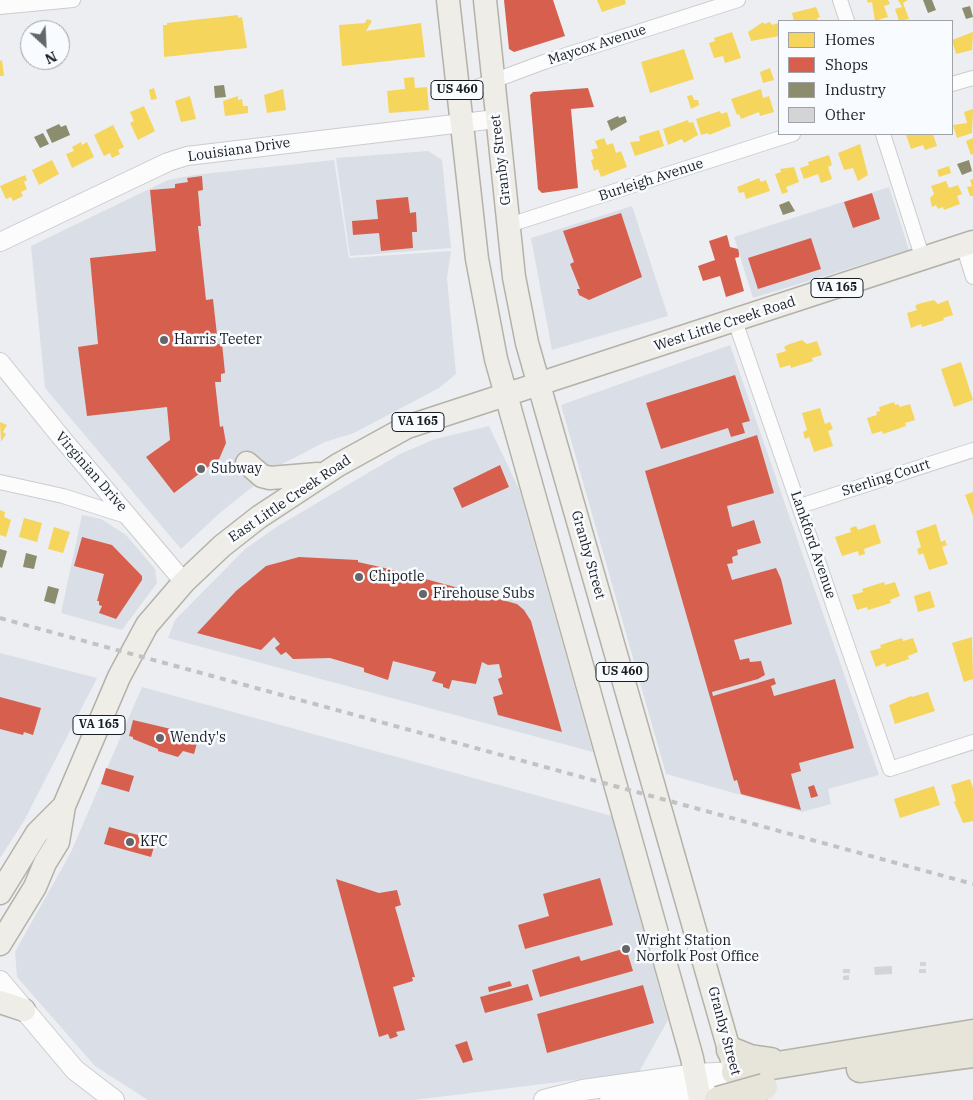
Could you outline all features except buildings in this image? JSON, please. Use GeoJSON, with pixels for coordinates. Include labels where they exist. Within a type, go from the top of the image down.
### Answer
{"type":"FeatureCollection","features":[{"type":"Feature","properties":{"kind":"highway"},"geometry":{"type":"LineString","coordinates":[[720,1084],[750,1058],[789,1063],[973,1033]]}},
{"type":"Feature","properties":{"kind":"highway"},"geometry":{"type":"LineString","coordinates":[[720,1084],[764,1087],[821,1075],[973,1054]]}},
{"type":"Feature","properties":{"kind":"main road","name":"US 460"},"geometry":{"type":"LineString","coordinates":[[448,0],[460,123],[486,313],[505,393],[720,1084]]}},
{"type":"Feature","properties":{"kind":"main road","name":"Granby Street"},"geometry":{"type":"LineString","coordinates":[[484,0],[508,225],[523,326],[720,1084]]}},
{"type":"Feature","properties":{"kind":"main road","name":"West Little Creek Road"},"geometry":{"type":"LineString","coordinates":[[505,393],[736,321],[968,244]]}},
{"type":"Feature","properties":{"kind":"main road","name":"East Little Creek Road"},"geometry":{"type":"LineString","coordinates":[[0,944],[35,887],[58,842],[64,806],[130,654],[147,625],[184,582],[241,530],[324,474],[407,427],[505,393]]}},
{"type":"Feature","properties":{"kind":"main road"},"geometry":{"type":"LineString","coordinates":[[247,462],[262,476],[276,479],[324,474]]}},
{"type":"Feature","properties":{"kind":"main road","name":"East Little Creek Road"},"geometry":{"type":"LineString","coordinates":[[0,893],[37,833],[64,806]]}},
{"type":"Feature","properties":{"kind":"main road"},"geometry":{"type":"LineString","coordinates":[[0,981],[75,1070],[114,1100]]}},
{"type":"Feature","properties":{"kind":"main road"},"geometry":{"type":"LineString","coordinates":[[0,1002],[24,1010]]}},
{"type":"Feature","properties":{"kind":"main road"},"geometry":{"type":"LineString","coordinates":[[544,1100],[582,1090],[720,1084]]}},
{"type":"Feature","properties":{"kind":"main road"},"geometry":{"type":"LineString","coordinates":[[610,1100],[680,1094],[720,1084]]}},
{"type":"Feature","properties":{"kind":"street"},"geometry":{"type":"LineString","coordinates":[[0,7],[73,0]]}},
{"type":"Feature","properties":{"kind":"street","name":"Maycox Avenue"},"geometry":{"type":"LineString","coordinates":[[458,94],[544,62],[738,0]]}},
{"type":"Feature","properties":{"kind":"street"},"geometry":{"type":"LineString","coordinates":[[840,0],[847,20]]}},
{"type":"Feature","properties":{"kind":"street"},"geometry":{"type":"LineString","coordinates":[[953,84],[973,78]]}},
{"type":"Feature","properties":{"kind":"street","name":"Louisiana Drive"},"geometry":{"type":"LineString","coordinates":[[0,242],[168,162],[187,156],[496,119]]}},
{"type":"Feature","properties":{"kind":"street","name":"Burleigh Avenue"},"geometry":{"type":"LineString","coordinates":[[508,225],[790,135]]}},
{"type":"Feature","properties":{"kind":"street"},"geometry":{"type":"LineString","coordinates":[[883,135],[923,259]]}},
{"type":"Feature","properties":{"kind":"street"},"geometry":{"type":"LineString","coordinates":[[968,244],[973,277]]}},
{"type":"Feature","properties":{"kind":"street","name":"Lankford Avenue"},"geometry":{"type":"LineString","coordinates":[[736,321],[890,769],[973,742]]}},
{"type":"Feature","properties":{"kind":"street","name":"Virginian Drive"},"geometry":{"type":"LineString","coordinates":[[0,362],[184,582]]}},
{"type":"Feature","properties":{"kind":"street","name":"Sterling Court"},"geometry":{"type":"LineString","coordinates":[[800,506],[973,450]]}},
{"type":"Feature","properties":{"kind":"street"},"geometry":{"type":"LineString","coordinates":[[0,482],[63,496],[130,517]]}},
{"type":"Feature","properties":{"kind":"shaded area"},"geometry":{"type":"Polygon","coordinates":[[[428,151],[442,160],[451,248],[350,256],[336,158],[428,151]]]}},
{"type":"Feature","properties":{"kind":"shaded area"},"geometry":{"type":"Polygon","coordinates":[[[334,160],[349,258],[451,251],[447,278],[456,374],[439,388],[354,433],[325,442],[280,465],[221,512],[181,549],[45,388],[31,246],[168,180],[194,175],[334,160]]]}},
{"type":"Feature","properties":{"kind":"shaded area"},"geometry":{"type":"Polygon","coordinates":[[[889,187],[909,250],[753,298],[734,237],[889,187]]]}},
{"type":"Feature","properties":{"kind":"shaded area"},"geometry":{"type":"Polygon","coordinates":[[[632,206],[668,316],[552,350],[531,238],[632,206]]]}},
{"type":"Feature","properties":{"kind":"shaded area"},"geometry":{"type":"Polygon","coordinates":[[[730,345],[879,775],[828,789],[831,804],[802,812],[666,774],[561,405],[730,345]]]}},
{"type":"Feature","properties":{"kind":"shaded area"},"geometry":{"type":"Polygon","coordinates":[[[489,426],[519,489],[593,752],[168,638],[175,620],[245,549],[278,526],[400,454],[435,439],[489,426]]]}},
{"type":"Feature","properties":{"kind":"shaded area"},"geometry":{"type":"Polygon","coordinates":[[[82,515],[101,519],[126,535],[155,569],[157,583],[122,630],[61,613],[82,515]]]}},
{"type":"Feature","properties":{"kind":"shaded area"},"geometry":{"type":"Polygon","coordinates":[[[0,653],[97,678],[24,821],[0,858],[0,653]]]}},
{"type":"Feature","properties":{"kind":"shaded area"},"geometry":{"type":"Polygon","coordinates":[[[142,687],[612,816],[668,1020],[639,1072],[414,1100],[148,1100],[95,1066],[17,977],[15,952],[71,852],[142,687]]]}},
{"type":"Feature","properties":{"kind":"railway"},"geometry":{"type":"LineString","coordinates":[[0,618],[973,884]]}},
{"type":"Feature","properties":{"kind":"place","name":"Harris Teeter"},"geometry":{"type":"Point","coordinates":[164,340]}},
{"type":"Feature","properties":{"kind":"place","name":"Subway"},"geometry":{"type":"Point","coordinates":[201,469]}},
{"type":"Feature","properties":{"kind":"place","name":"Chipotle"},"geometry":{"type":"Point","coordinates":[359,577]}},
{"type":"Feature","properties":{"kind":"place","name":"Firehouse Subs"},"geometry":{"type":"Point","coordinates":[423,594]}},
{"type":"Feature","properties":{"kind":"place","name":"Wendy's"},"geometry":{"type":"Point","coordinates":[160,738]}},
{"type":"Feature","properties":{"kind":"place","name":"KFC"},"geometry":{"type":"Point","coordinates":[130,842]}},
{"type":"Feature","properties":{"kind":"place","name":"Wright Station Norfolk Post Office"},"geometry":{"type":"Point","coordinates":[626,949]}}]}
